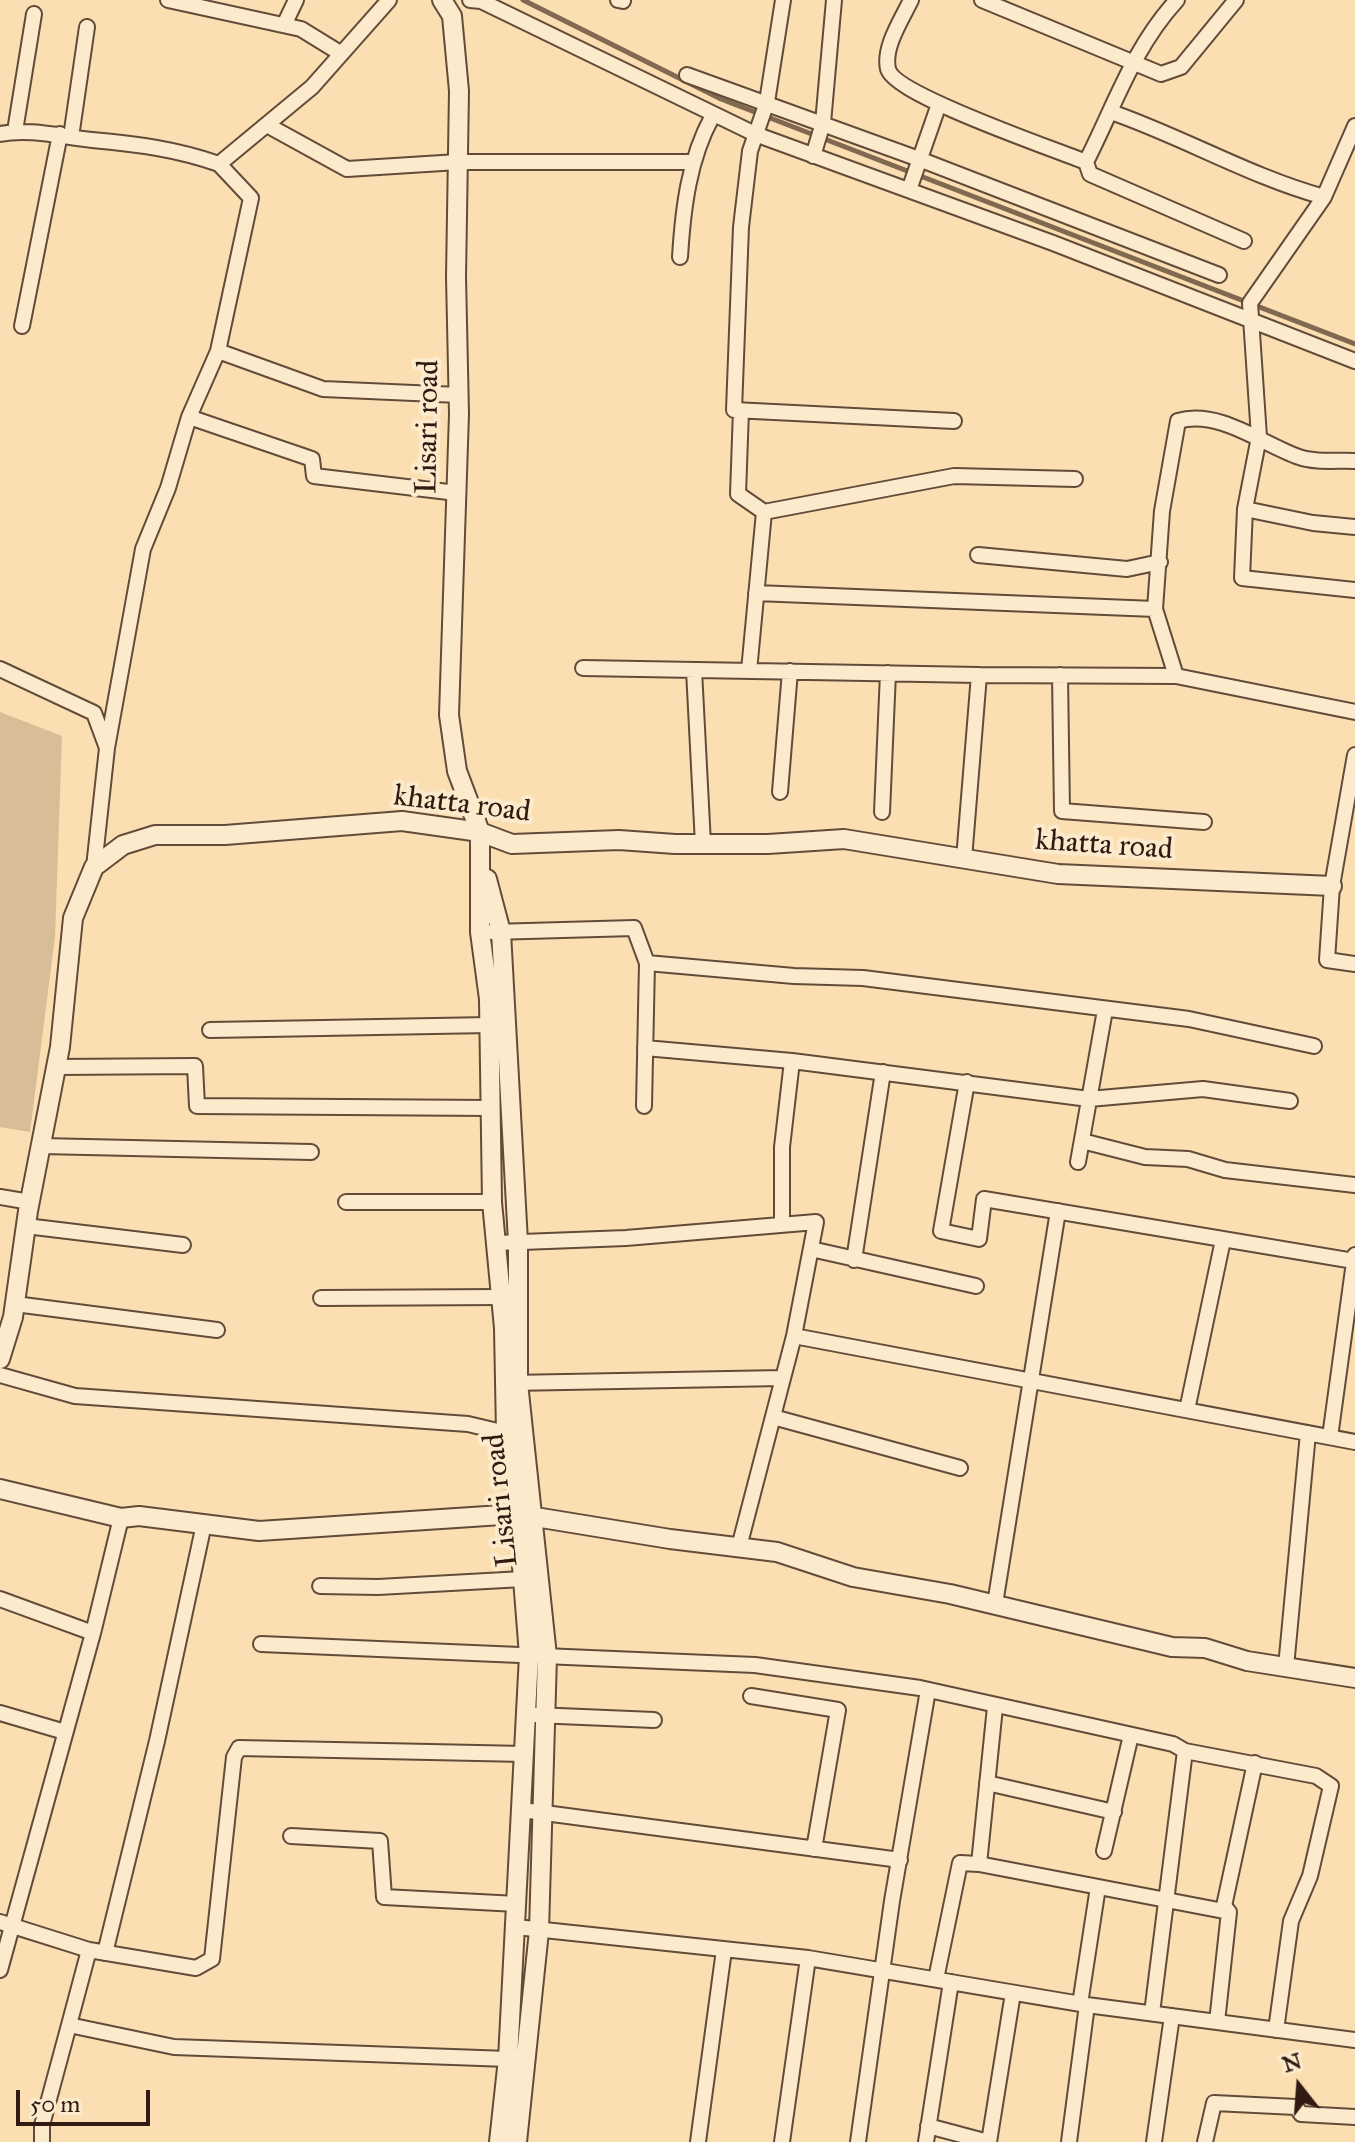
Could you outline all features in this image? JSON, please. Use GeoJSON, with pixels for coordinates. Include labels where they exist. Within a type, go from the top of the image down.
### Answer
{"type":"FeatureCollection","features":[{"type":"Feature","properties":{"kind":"street"},"geometry":{"type":"LineString","coordinates":[[168,0],[301,29],[340,53]]}},
{"type":"Feature","properties":{"kind":"street"},"geometry":{"type":"LineString","coordinates":[[284,25],[296,0]]}},
{"type":"Feature","properties":{"kind":"street"},"geometry":{"type":"LineString","coordinates":[[219,164],[312,87],[389,0]]}},
{"type":"Feature","properties":{"kind":"street","name":"Lisari road"},"geometry":{"type":"LineString","coordinates":[[442,0],[452,16],[459,91],[459,395],[449,715],[457,771],[480,832],[480,932],[490,1025],[492,1202],[546,1716],[539,1931],[517,2142]]}},
{"type":"Feature","properties":{"kind":"street"},"geometry":{"type":"LineString","coordinates":[[470,0],[481,1],[712,117],[1053,243],[1251,323],[1355,361]]}},
{"type":"Feature","properties":{"kind":"street"},"geometry":{"type":"LineString","coordinates":[[783,0],[767,102],[755,134],[741,227],[734,410],[954,421]]}},
{"type":"Feature","properties":{"kind":"street"},"geometry":{"type":"LineString","coordinates":[[813,156],[823,123],[834,0]]}},
{"type":"Feature","properties":{"kind":"street"},"geometry":{"type":"LineString","coordinates":[[911,0],[889,48],[887,67],[893,79],[939,104],[1086,162]]}},
{"type":"Feature","properties":{"kind":"street"},"geometry":{"type":"LineString","coordinates":[[982,0],[1161,74],[1181,67],[1236,0]]}},
{"type":"Feature","properties":{"kind":"street"},"geometry":{"type":"LineString","coordinates":[[1177,0],[1130,63],[1111,112],[1086,162],[1090,174],[1244,241]]}},
{"type":"Feature","properties":{"kind":"street"},"geometry":{"type":"LineString","coordinates":[[2,1349],[15,1304],[30,1202],[56,1067],[73,918],[94,867],[107,748],[143,549],[168,488],[189,417],[218,351],[251,198],[219,164],[157,146],[8,133],[34,14]]}},
{"type":"Feature","properties":{"kind":"street"},"geometry":{"type":"LineString","coordinates":[[22,326],[66,136],[87,27]]}},
{"type":"Feature","properties":{"kind":"street"},"geometry":{"type":"LineString","coordinates":[[687,75],[919,159],[1219,275]]}},
{"type":"Feature","properties":{"kind":"street"},"geometry":{"type":"LineString","coordinates":[[909,190],[939,104]]}},
{"type":"Feature","properties":{"kind":"street"},"geometry":{"type":"LineString","coordinates":[[1111,112],[1167,131],[1299,190],[1324,197]]}},
{"type":"Feature","properties":{"kind":"street"},"geometry":{"type":"LineString","coordinates":[[680,257],[691,162],[701,147],[703,134],[712,117]]}},
{"type":"Feature","properties":{"kind":"street"},"geometry":{"type":"LineString","coordinates":[[267,125],[347,169],[458,162],[691,162]]}},
{"type":"Feature","properties":{"kind":"street"},"geometry":{"type":"LineString","coordinates":[[1355,126],[1324,197],[1250,303],[1259,437],[1245,509],[1242,578],[1355,590]]}},
{"type":"Feature","properties":{"kind":"street"},"geometry":{"type":"LineString","coordinates":[[218,351],[323,389],[459,395]]}},
{"type":"Feature","properties":{"kind":"street"},"geometry":{"type":"LineString","coordinates":[[741,410],[738,494],[764,512],[954,476],[1075,479]]}},
{"type":"Feature","properties":{"kind":"street"},"geometry":{"type":"LineString","coordinates":[[1176,676],[1155,609],[1162,511],[1178,421],[1196,416],[1259,437],[1302,459],[1355,461]]}},
{"type":"Feature","properties":{"kind":"street"},"geometry":{"type":"LineString","coordinates":[[189,417],[312,459],[314,476],[457,493]]}},
{"type":"Feature","properties":{"kind":"street"},"geometry":{"type":"LineString","coordinates":[[1245,509],[1313,523],[1355,527]]}},
{"type":"Feature","properties":{"kind":"street"},"geometry":{"type":"LineString","coordinates":[[749,671],[764,512]]}},
{"type":"Feature","properties":{"kind":"street"},"geometry":{"type":"LineString","coordinates":[[978,555],[1127,569],[1160,562]]}},
{"type":"Feature","properties":{"kind":"street"},"geometry":{"type":"LineString","coordinates":[[756,593],[1155,609]]}},
{"type":"Feature","properties":{"kind":"street"},"geometry":{"type":"LineString","coordinates":[[583,668],[1176,676],[1355,712]]}},
{"type":"Feature","properties":{"kind":"street"},"geometry":{"type":"LineString","coordinates":[[0,669],[94,713],[107,748]]}},
{"type":"Feature","properties":{"kind":"street"},"geometry":{"type":"LineString","coordinates":[[694,670],[703,844]]}},
{"type":"Feature","properties":{"kind":"street"},"geometry":{"type":"LineString","coordinates":[[780,792],[790,671]]}},
{"type":"Feature","properties":{"kind":"street"},"geometry":{"type":"LineString","coordinates":[[882,812],[888,673]]}},
{"type":"Feature","properties":{"kind":"street"},"geometry":{"type":"LineString","coordinates":[[964,859],[979,675]]}},
{"type":"Feature","properties":{"kind":"street"},"geometry":{"type":"LineString","coordinates":[[1060,675],[1062,811],[1204,822]]}},
{"type":"Feature","properties":{"kind":"street"},"geometry":{"type":"LineString","coordinates":[[1355,755],[1332,886],[1327,960],[1355,964]]}},
{"type":"Feature","properties":{"kind":"street","name":"khatta road"},"geometry":{"type":"LineString","coordinates":[[94,867],[123,845],[155,835],[225,835],[402,821],[480,832],[512,844],[619,840],[703,844],[844,839],[1058,874],[1332,886]]}},
{"type":"Feature","properties":{"kind":"street","name":"Lisari road"},"geometry":{"type":"LineString","coordinates":[[480,853],[501,932],[518,1242],[512,1383],[506,1433],[525,1515],[523,1579],[538,1656],[526,1715],[508,2059],[499,2142]]}},
{"type":"Feature","properties":{"kind":"street"},"geometry":{"type":"LineString","coordinates":[[480,932],[634,928],[647,963],[644,1106]]}},
{"type":"Feature","properties":{"kind":"street"},"geometry":{"type":"LineString","coordinates":[[647,963],[794,976],[863,978],[1189,1019],[1314,1046]]}},
{"type":"Feature","properties":{"kind":"street"},"geometry":{"type":"LineString","coordinates":[[1078,1162],[1105,1010]]}},
{"type":"Feature","properties":{"kind":"street"},"geometry":{"type":"LineString","coordinates":[[210,1030],[490,1025]]}},
{"type":"Feature","properties":{"kind":"street"},"geometry":{"type":"LineString","coordinates":[[645,1048],[792,1061],[1089,1099],[1203,1089],[1290,1101]]}},
{"type":"Feature","properties":{"kind":"street"},"geometry":{"type":"LineString","coordinates":[[782,1225],[782,1147],[792,1061]]}},
{"type":"Feature","properties":{"kind":"street"},"geometry":{"type":"LineString","coordinates":[[56,1067],[195,1066],[197,1106],[491,1108]]}},
{"type":"Feature","properties":{"kind":"street"},"geometry":{"type":"LineString","coordinates":[[854,1260],[883,1072]]}},
{"type":"Feature","properties":{"kind":"street"},"geometry":{"type":"LineString","coordinates":[[967,1082],[941,1231],[979,1239],[984,1199],[1354,1261]]}},
{"type":"Feature","properties":{"kind":"street"},"geometry":{"type":"LineString","coordinates":[[1082,1141],[1145,1157],[1188,1159],[1225,1170],[1355,1185]]}},
{"type":"Feature","properties":{"kind":"street"},"geometry":{"type":"LineString","coordinates":[[41,1146],[311,1152]]}},
{"type":"Feature","properties":{"kind":"street"},"geometry":{"type":"LineString","coordinates":[[0,1197],[30,1202]]}},
{"type":"Feature","properties":{"kind":"street"},"geometry":{"type":"LineString","coordinates":[[346,1202],[492,1202]]}},
{"type":"Feature","properties":{"kind":"street"},"geometry":{"type":"LineString","coordinates":[[995,1604],[1058,1211]]}},
{"type":"Feature","properties":{"kind":"street"},"geometry":{"type":"LineString","coordinates":[[496,1243],[816,1222],[794,1336],[739,1547]]}},
{"type":"Feature","properties":{"kind":"street"},"geometry":{"type":"LineString","coordinates":[[26,1226],[183,1245]]}},
{"type":"Feature","properties":{"kind":"street"},"geometry":{"type":"LineString","coordinates":[[1187,1410],[1223,1240]]}},
{"type":"Feature","properties":{"kind":"street"},"geometry":{"type":"LineString","coordinates":[[811,1249],[976,1286]]}},
{"type":"Feature","properties":{"kind":"street"},"geometry":{"type":"LineString","coordinates":[[1330,1437],[1355,1254]]}},
{"type":"Feature","properties":{"kind":"street"},"geometry":{"type":"LineString","coordinates":[[321,1298],[501,1297]]}},
{"type":"Feature","properties":{"kind":"street"},"geometry":{"type":"LineString","coordinates":[[15,1304],[217,1330]]}},
{"type":"Feature","properties":{"kind":"street"},"geometry":{"type":"LineString","coordinates":[[794,1336],[1355,1442]]}},
{"type":"Feature","properties":{"kind":"street"},"geometry":{"type":"LineString","coordinates":[[0,1375],[75,1396],[468,1424],[506,1433]]}},
{"type":"Feature","properties":{"kind":"street"},"geometry":{"type":"LineString","coordinates":[[512,1383],[782,1378]]}},
{"type":"Feature","properties":{"kind":"street"},"geometry":{"type":"LineString","coordinates":[[773,1417],[960,1468]]}},
{"type":"Feature","properties":{"kind":"street"},"geometry":{"type":"LineString","coordinates":[[1286,1667],[1308,1433]]}},
{"type":"Feature","properties":{"kind":"street"},"geometry":{"type":"LineString","coordinates":[[0,1489],[121,1518],[259,1531],[525,1515],[777,1552],[853,1577],[910,1585],[1172,1647],[1205,1648],[1247,1661],[1355,1678]]}},
{"type":"Feature","properties":{"kind":"street"},"geometry":{"type":"LineString","coordinates":[[0,1970],[5,1923],[65,1732],[121,1518]]}},
{"type":"Feature","properties":{"kind":"street"},"geometry":{"type":"LineString","coordinates":[[105,1953],[157,1741],[204,1524]]}},
{"type":"Feature","properties":{"kind":"street"},"geometry":{"type":"LineString","coordinates":[[320,1586],[421,1585],[523,1579]]}},
{"type":"Feature","properties":{"kind":"street"},"geometry":{"type":"LineString","coordinates":[[0,1599],[93,1633]]}},
{"type":"Feature","properties":{"kind":"street"},"geometry":{"type":"LineString","coordinates":[[261,1644],[755,1665],[928,1690],[1131,1735],[1185,1751],[1316,1776],[1331,1786],[1310,1876],[1291,1921],[1276,2030]]}},
{"type":"Feature","properties":{"kind":"street"},"geometry":{"type":"LineString","coordinates":[[858,2142],[882,1970],[928,1690]]}},
{"type":"Feature","properties":{"kind":"street"},"geometry":{"type":"LineString","coordinates":[[751,1696],[838,1710],[814,1849]]}},
{"type":"Feature","properties":{"kind":"street"},"geometry":{"type":"LineString","coordinates":[[979,1864],[995,1707]]}},
{"type":"Feature","properties":{"kind":"street"},"geometry":{"type":"LineString","coordinates":[[0,1713],[65,1732]]}},
{"type":"Feature","properties":{"kind":"street"},"geometry":{"type":"LineString","coordinates":[[526,1715],[654,1720]]}},
{"type":"Feature","properties":{"kind":"street"},"geometry":{"type":"LineString","coordinates":[[1104,1851],[1131,1735]]}},
{"type":"Feature","properties":{"kind":"street"},"geometry":{"type":"LineString","coordinates":[[5,1923],[89,1950],[196,1968],[212,1959],[234,1757],[239,1748],[525,1754]]}},
{"type":"Feature","properties":{"kind":"street"},"geometry":{"type":"LineString","coordinates":[[1152,2013],[1185,1751]]}},
{"type":"Feature","properties":{"kind":"street"},"geometry":{"type":"LineString","coordinates":[[1217,2022],[1229,1912],[1224,1906],[1255,1763]]}},
{"type":"Feature","properties":{"kind":"street"},"geometry":{"type":"LineString","coordinates":[[987,1783],[1114,1812]]}},
{"type":"Feature","properties":{"kind":"street"},"geometry":{"type":"LineString","coordinates":[[522,1810],[900,1860]]}},
{"type":"Feature","properties":{"kind":"street"},"geometry":{"type":"LineString","coordinates":[[291,1836],[380,1841],[384,1897],[517,1904]]}},
{"type":"Feature","properties":{"kind":"street"},"geometry":{"type":"LineString","coordinates":[[926,2142],[943,1981],[960,1863],[979,1864],[1229,1912]]}},
{"type":"Feature","properties":{"kind":"street"},"geometry":{"type":"LineString","coordinates":[[1069,2142],[1098,1887]]}},
{"type":"Feature","properties":{"kind":"street"},"geometry":{"type":"LineString","coordinates":[[516,1927],[808,1958],[1084,2004],[1355,2040]]}},
{"type":"Feature","properties":{"kind":"street"},"geometry":{"type":"LineString","coordinates":[[42,2142],[42,2125],[89,1950]]}},
{"type":"Feature","properties":{"kind":"street"},"geometry":{"type":"LineString","coordinates":[[698,2142],[724,1950]]}},
{"type":"Feature","properties":{"kind":"street"},"geometry":{"type":"LineString","coordinates":[[782,2142],[808,1958]]}},
{"type":"Feature","properties":{"kind":"street"},"geometry":{"type":"LineString","coordinates":[[928,2126],[989,2142],[1013,1993]]}},
{"type":"Feature","properties":{"kind":"street"},"geometry":{"type":"LineString","coordinates":[[1154,2142],[1172,2016]]}},
{"type":"Feature","properties":{"kind":"street"},"geometry":{"type":"LineString","coordinates":[[69,2025],[174,2047],[508,2059]]}},
{"type":"Feature","properties":{"kind":"street"},"geometry":{"type":"LineString","coordinates":[[1205,2142],[1214,2103],[1296,2107],[1301,2114],[1355,2117]]}},
{"type":"Feature","properties":{"kind":"shaded area"},"geometry":{"type":"Polygon","coordinates":[[[0,712],[62,736],[55,937],[30,1132],[0,1127],[0,712]]]}},
{"type":"Feature","properties":{"kind":"waterway"},"geometry":{"type":"LineString","coordinates":[[523,0],[721,99],[1355,344]]}}]}
